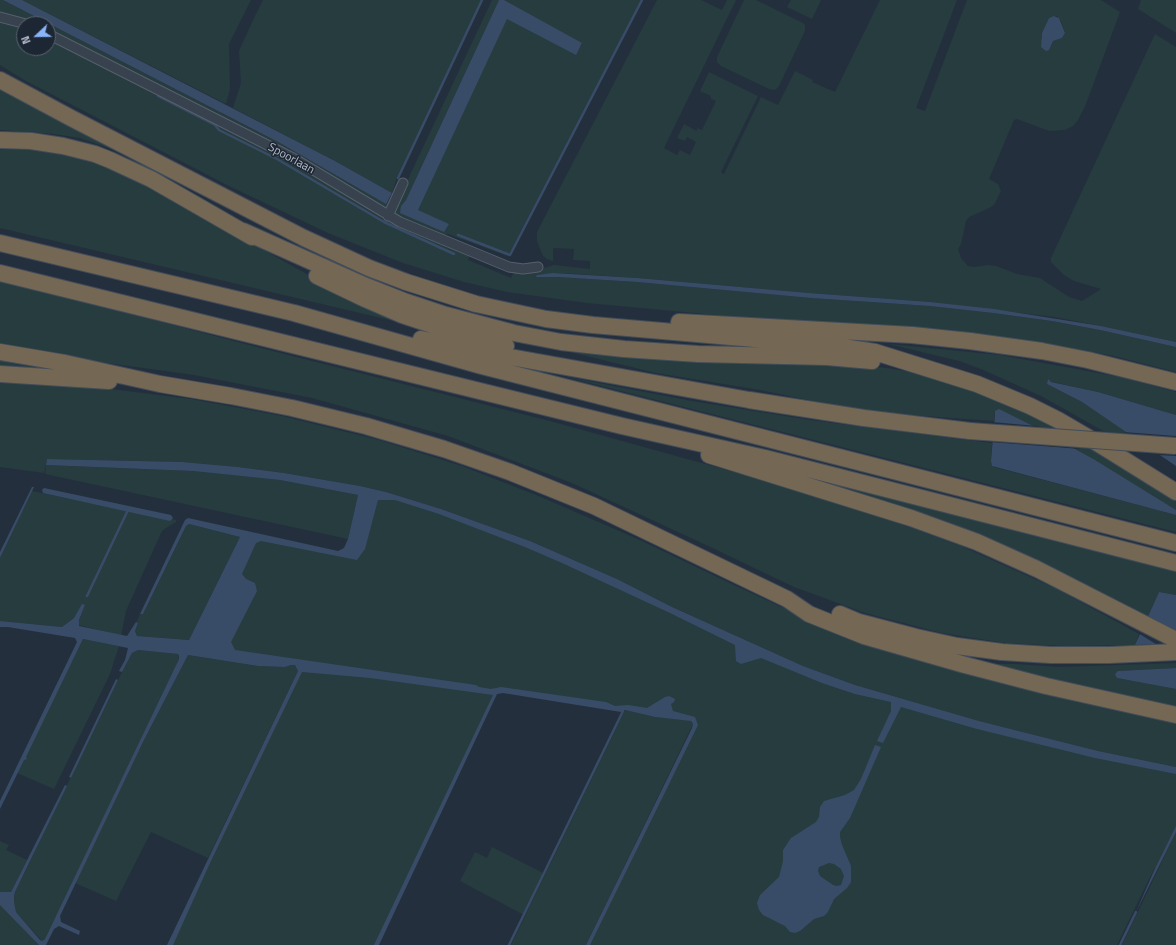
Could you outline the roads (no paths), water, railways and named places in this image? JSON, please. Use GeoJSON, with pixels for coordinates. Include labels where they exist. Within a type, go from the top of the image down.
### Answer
{"type":"FeatureCollection","features":[{"type":"Feature","properties":{"kind":"highway"},"geometry":{"type":"LineString","coordinates":[[0,80],[290,231],[369,268],[406,282],[483,305],[546,319],[593,325],[836,346],[876,352],[1002,393],[1044,413],[1094,441],[1176,492]]}},
{"type":"Feature","properties":{"kind":"highway"},"geometry":{"type":"LineString","coordinates":[[5,140],[37,142],[63,146],[110,160],[151,179],[243,231],[303,269],[360,297],[447,330],[600,373]]}},
{"type":"Feature","properties":{"kind":"highway"},"geometry":{"type":"LineString","coordinates":[[243,231],[366,286],[404,301],[472,322],[532,336],[624,350],[698,354],[827,357],[927,368]]}},
{"type":"Feature","properties":{"kind":"highway"},"geometry":{"type":"LineString","coordinates":[[0,243],[294,313],[499,355],[798,408],[970,431],[1176,446]]}},
{"type":"Feature","properties":{"kind":"highway"},"geometry":{"type":"LineString","coordinates":[[0,273],[622,426],[765,458],[1176,563]]}},
{"type":"Feature","properties":{"kind":"highway"},"geometry":{"type":"LineString","coordinates":[[294,313],[482,366],[1176,543]]}},
{"type":"Feature","properties":{"kind":"highway"},"geometry":{"type":"LineString","coordinates":[[593,325],[686,322],[926,336],[1042,351],[1176,382]]}},
{"type":"Feature","properties":{"kind":"highway"},"geometry":{"type":"LineString","coordinates":[[0,352],[65,363],[160,384],[238,397],[305,411],[378,429],[465,456],[594,506],[787,599],[809,614],[864,636],[903,648],[1046,686],[1176,715]]}},
{"type":"Feature","properties":{"kind":"highway"},"geometry":{"type":"LineString","coordinates":[[0,374],[160,384]]}},
{"type":"Feature","properties":{"kind":"highway"},"geometry":{"type":"LineString","coordinates":[[622,426],[761,472],[837,494],[911,518],[977,542],[1037,569],[1176,640]]}},
{"type":"Feature","properties":{"kind":"highway"},"geometry":{"type":"LineString","coordinates":[[787,599],[811,603],[859,622],[957,646],[994,651],[1051,655],[1109,655],[1176,652]]}},
{"type":"Feature","properties":{"kind":"street"},"geometry":{"type":"LineString","coordinates":[[0,16],[16,21]]}},
{"type":"Feature","properties":{"kind":"street","name":"Spoorlaan"},"geometry":{"type":"LineString","coordinates":[[56,38],[295,159],[400,222],[509,266],[523,269],[538,267]]}},
{"type":"Feature","properties":{"kind":"street"},"geometry":{"type":"LineString","coordinates":[[388,216],[403,183]]}},
{"type":"Feature","properties":{"kind":"water"},"geometry":{"type":"Polygon","coordinates":[[[3,0],[22,0],[53,16],[34,16],[3,0]]]}},
{"type":"Feature","properties":{"kind":"water"},"geometry":{"type":"Polygon","coordinates":[[[499,0],[504,0],[582,43],[576,55],[507,19],[418,210],[449,224],[444,232],[400,213],[401,206],[406,200],[499,0]]]}},
{"type":"Feature","properties":{"kind":"water"},"geometry":{"type":"Polygon","coordinates":[[[1054,16],[1059,18],[1065,33],[1062,38],[1053,41],[1049,50],[1046,51],[1041,47],[1042,33],[1049,18],[1054,16]]]}},
{"type":"Feature","properties":{"kind":"water"},"geometry":{"type":"Polygon","coordinates":[[[56,17],[335,161],[392,193],[386,204],[280,143],[56,27],[56,17]]]}},
{"type":"Feature","properties":{"kind":"water"},"geometry":{"type":"Polygon","coordinates":[[[553,273],[637,278],[930,302],[994,309],[1101,326],[1176,342],[1176,347],[1052,321],[930,306],[811,298],[637,282],[536,277],[537,275],[553,273]]]}},
{"type":"Feature","properties":{"kind":"water"},"geometry":{"type":"Polygon","coordinates":[[[1048,379],[1051,382],[1098,392],[1176,415],[1176,466],[1082,402],[1047,384],[1048,379]]]}},
{"type":"Feature","properties":{"kind":"water"},"geometry":{"type":"Polygon","coordinates":[[[999,409],[1095,460],[1176,510],[1176,515],[992,466],[991,461],[995,411],[999,409]]]}},
{"type":"Feature","properties":{"kind":"water"},"geometry":{"type":"Polygon","coordinates":[[[47,459],[182,462],[238,467],[284,473],[386,492],[441,509],[530,541],[617,579],[672,607],[803,666],[855,685],[979,721],[1098,751],[1176,767],[1176,774],[1095,758],[977,729],[901,707],[883,743],[877,741],[891,711],[891,702],[855,694],[822,683],[761,658],[741,664],[736,661],[735,645],[562,563],[439,514],[395,500],[378,500],[365,549],[357,560],[261,541],[256,543],[242,574],[246,579],[255,583],[257,591],[231,642],[235,650],[476,685],[491,689],[501,687],[606,702],[615,706],[628,705],[647,708],[665,697],[669,696],[675,699],[671,704],[673,711],[695,717],[698,725],[590,945],[586,945],[692,728],[693,724],[691,721],[655,717],[625,710],[621,712],[503,693],[497,694],[379,945],[374,945],[493,695],[370,678],[302,672],[210,863],[173,945],[167,945],[298,671],[295,665],[285,667],[258,666],[188,655],[144,740],[60,916],[61,922],[80,931],[79,935],[59,926],[54,929],[46,945],[39,945],[0,905],[0,892],[11,892],[65,785],[67,786],[15,892],[14,897],[16,912],[40,940],[42,941],[45,939],[179,659],[179,656],[178,654],[138,650],[132,653],[122,672],[119,671],[125,660],[128,648],[83,639],[26,757],[27,759],[24,760],[0,809],[0,801],[77,642],[75,638],[0,627],[0,621],[62,627],[74,618],[82,604],[85,605],[79,620],[79,626],[127,636],[136,622],[138,623],[135,631],[137,636],[189,640],[240,537],[189,524],[186,526],[143,614],[140,614],[185,520],[188,518],[338,551],[344,548],[348,539],[358,495],[280,480],[193,471],[46,465],[47,459]]]}},
{"type":"Feature","properties":{"kind":"water"},"geometry":{"type":"Polygon","coordinates":[[[32,487],[34,487],[0,558],[0,552],[32,487]]]}},
{"type":"Feature","properties":{"kind":"water"},"geometry":{"type":"Polygon","coordinates":[[[44,488],[171,515],[173,518],[170,521],[43,493],[42,490],[44,488]]]}},
{"type":"Feature","properties":{"kind":"water"},"geometry":{"type":"Polygon","coordinates":[[[1159,592],[1176,595],[1176,643],[1135,645],[1159,592]]]}},
{"type":"Feature","properties":{"kind":"water"},"geometry":{"type":"Polygon","coordinates":[[[1176,668],[1176,689],[1117,678],[1115,674],[1118,671],[1176,668]]]}},
{"type":"Feature","properties":{"kind":"water"},"geometry":{"type":"Polygon","coordinates":[[[116,679],[118,680],[71,778],[69,777],[116,679]]]}},
{"type":"Feature","properties":{"kind":"water"},"geometry":{"type":"Polygon","coordinates":[[[875,745],[881,747],[850,818],[840,832],[842,845],[851,866],[851,882],[847,888],[834,899],[828,912],[824,916],[814,919],[800,931],[795,933],[790,932],[785,926],[763,915],[759,910],[757,903],[760,895],[779,877],[783,861],[783,850],[791,838],[816,822],[819,817],[820,807],[824,801],[845,795],[854,790],[861,779],[875,745]],[[829,863],[819,867],[818,871],[820,876],[837,886],[841,885],[844,876],[841,869],[834,864],[829,863]]]}},
{"type":"Feature","properties":{"kind":"water"},"geometry":{"type":"Polygon","coordinates":[[[1176,826],[1176,832],[1136,912],[1153,873],[1176,826]]]}},
{"type":"Feature","properties":{"kind":"waterway"},"geometry":{"type":"LineString","coordinates":[[398,178],[482,0]]}},
{"type":"Feature","properties":{"kind":"waterway"},"geometry":{"type":"LineString","coordinates":[[458,235],[510,255],[642,0]]}},
{"type":"Feature","properties":{"kind":"waterway"},"geometry":{"type":"LineString","coordinates":[[158,96],[215,125],[219,130],[277,159],[384,222],[454,254]]}},
{"type":"Feature","properties":{"kind":"waterway"},"geometry":{"type":"LineString","coordinates":[[87,596],[128,510]]}},
{"type":"Feature","properties":{"kind":"waterway"},"geometry":{"type":"LineString","coordinates":[[509,945],[623,711]]}},
{"type":"Feature","properties":{"kind":"waterway"},"geometry":{"type":"LineString","coordinates":[[1120,945],[1136,912]]}}]}
